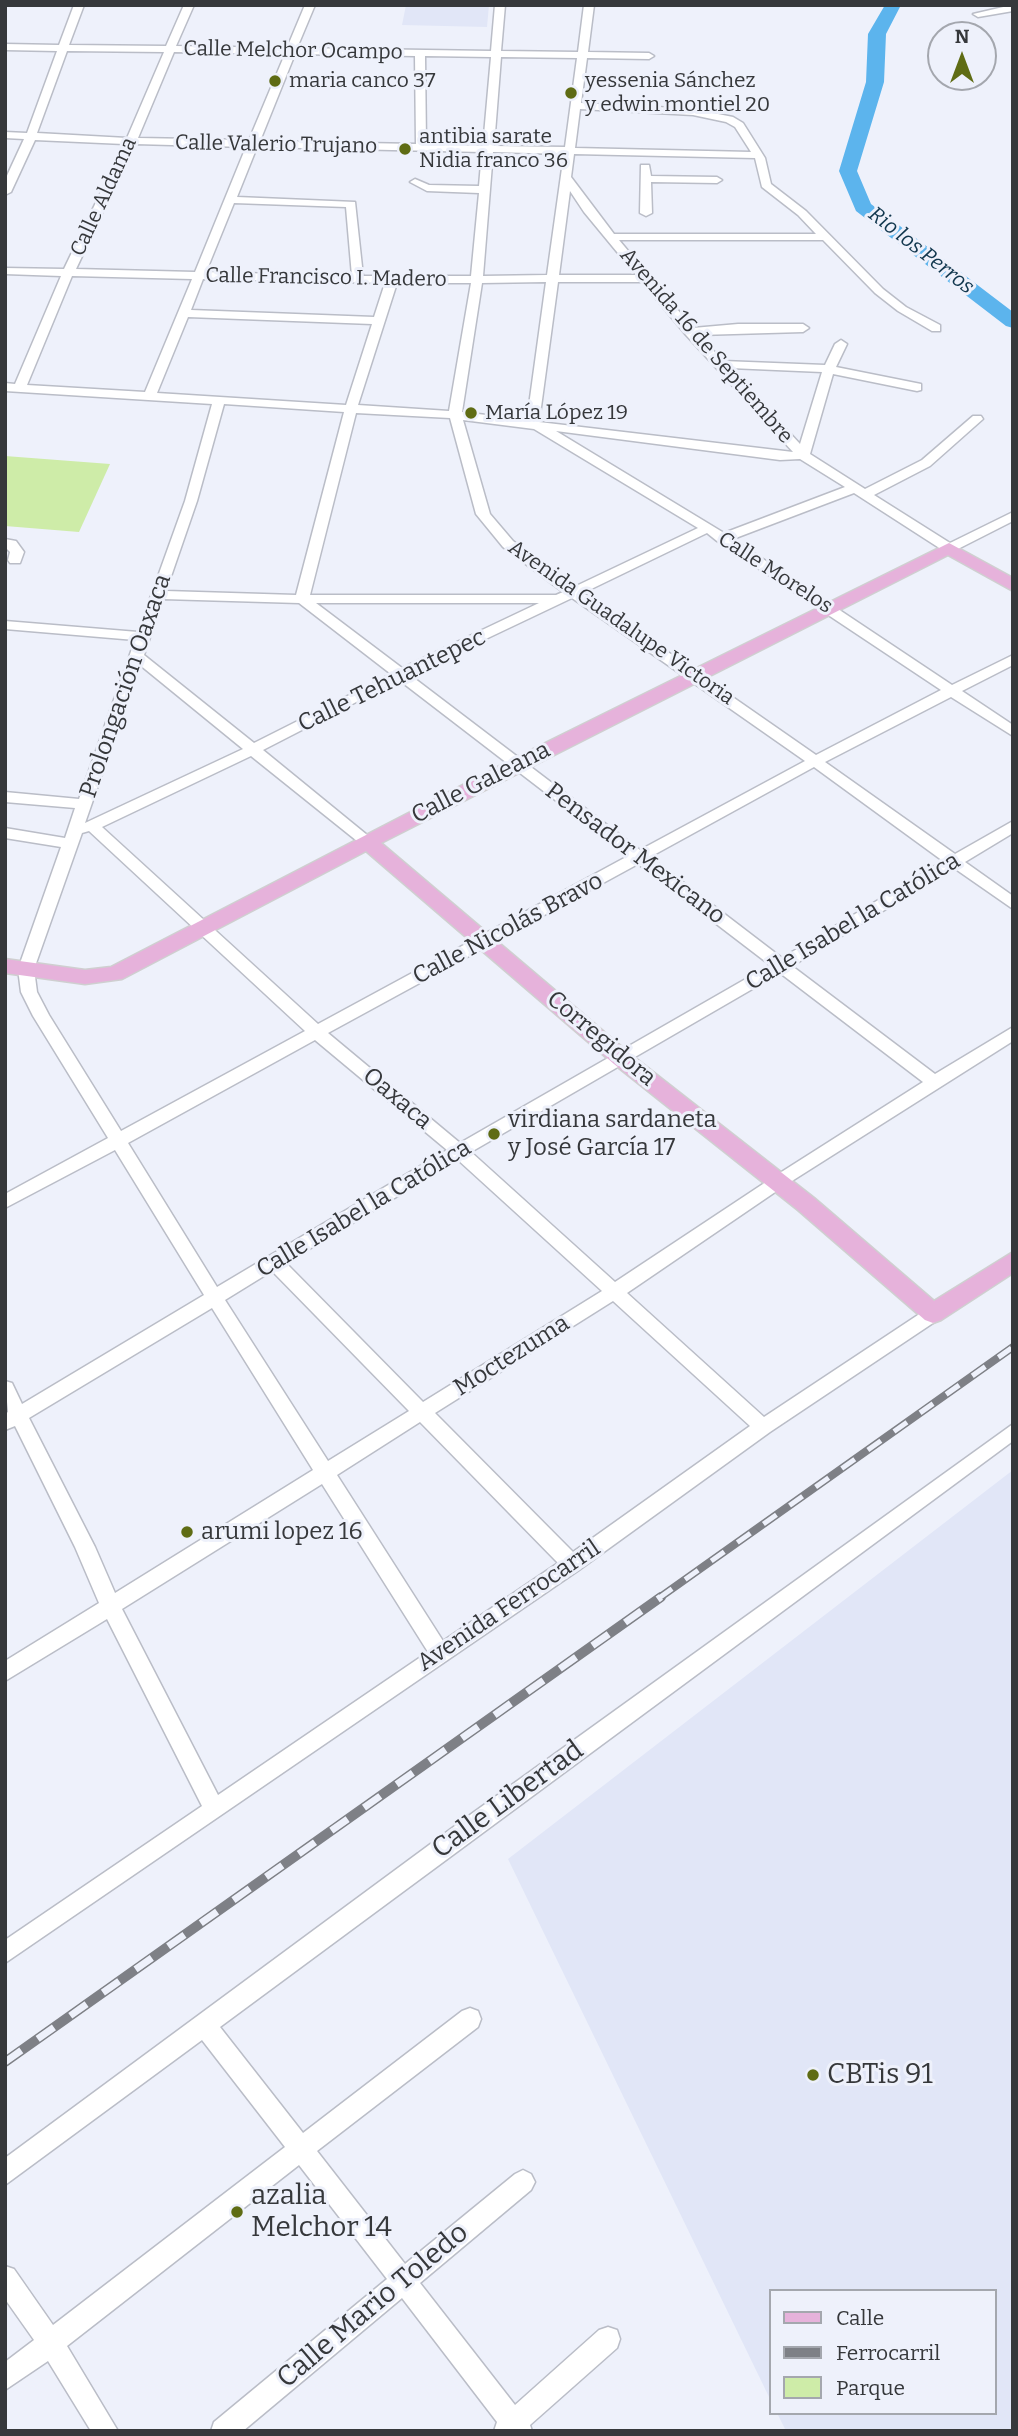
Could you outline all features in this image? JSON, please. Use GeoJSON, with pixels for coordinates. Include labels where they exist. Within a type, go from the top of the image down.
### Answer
{"type":"FeatureCollection","features":[{"type":"Feature","properties":{"kind":"main road","name":"Avenida 16 de Septiembre"},"geometry":{"type":"LineString","coordinates":[[949,548],[1013,586]]}},
{"type":"Feature","properties":{"kind":"main road","name":"Calle Galeana"},"geometry":{"type":"LineString","coordinates":[[15,968],[85,977],[115,974],[518,764],[949,548]]}},
{"type":"Feature","properties":{"kind":"main road","name":"Corregidora"},"geometry":{"type":"LineString","coordinates":[[367,842],[622,1059],[778,1182],[933,1314]]}},
{"type":"Feature","properties":{"kind":"main road","name":"Avenida Ferrocarril"},"geometry":{"type":"LineString","coordinates":[[933,1314],[1013,1261]]}},
{"type":"Feature","properties":{"kind":"street"},"geometry":{"type":"LineString","coordinates":[[5,192],[31,136],[79,5]]}},
{"type":"Feature","properties":{"kind":"street","name":"Calle Aldama"},"geometry":{"type":"LineString","coordinates":[[19,388],[68,273],[171,50],[188,5]]}},
{"type":"Feature","properties":{"kind":"street"},"geometry":{"type":"LineString","coordinates":[[149,397],[310,5]]}},
{"type":"Feature","properties":{"kind":"street","name":"Avenida Guadalupe Victoria"},"geometry":{"type":"LineString","coordinates":[[500,5],[477,279],[455,415],[483,514],[508,544],[567,596],[695,676],[1013,904]]}},
{"type":"Feature","properties":{"kind":"street"},"geometry":{"type":"LineString","coordinates":[[533,423],[550,278],[589,5]]}},
{"type":"Feature","properties":{"kind":"street"},"geometry":{"type":"LineString","coordinates":[[978,14],[1013,8]]}},
{"type":"Feature","properties":{"kind":"street","name":"Calle Melchor Ocampo"},"geometry":{"type":"LineString","coordinates":[[5,47],[649,56]]}},
{"type":"Feature","properties":{"kind":"street"},"geometry":{"type":"LineString","coordinates":[[420,53],[421,148]]}},
{"type":"Feature","properties":{"kind":"street"},"geometry":{"type":"LineString","coordinates":[[574,106],[693,112],[722,117],[739,125],[763,167],[766,185],[802,213],[902,310],[936,328]]}},
{"type":"Feature","properties":{"kind":"street","name":"Calle Valerio Trujano"},"geometry":{"type":"LineString","coordinates":[[5,135],[130,142],[756,155]]}},
{"type":"Feature","properties":{"kind":"street"},"geometry":{"type":"LineString","coordinates":[[644,153],[646,213]]}},
{"type":"Feature","properties":{"kind":"street","name":"Avenida 16 de Septiembre"},"geometry":{"type":"LineString","coordinates":[[565,176],[610,237],[690,332],[803,455],[949,548]]}},
{"type":"Feature","properties":{"kind":"street"},"geometry":{"type":"LineString","coordinates":[[645,179],[717,180]]}},
{"type":"Feature","properties":{"kind":"street"},"geometry":{"type":"LineString","coordinates":[[415,182],[426,188],[486,190]]}},
{"type":"Feature","properties":{"kind":"street"},"geometry":{"type":"LineString","coordinates":[[229,200],[351,204],[358,279]]}},
{"type":"Feature","properties":{"kind":"street"},"geometry":{"type":"LineString","coordinates":[[610,237],[824,237]]}},
{"type":"Feature","properties":{"kind":"street","name":"Calle Francisco I. Madero"},"geometry":{"type":"LineString","coordinates":[[5,271],[392,280],[646,278]]}},
{"type":"Feature","properties":{"kind":"street"},"geometry":{"type":"LineString","coordinates":[[302,599],[351,409],[392,280]]}},
{"type":"Feature","properties":{"kind":"street"},"geometry":{"type":"LineString","coordinates":[[184,313],[379,321]]}},
{"type":"Feature","properties":{"kind":"street"},"geometry":{"type":"LineString","coordinates":[[690,332],[738,328],[803,328]]}},
{"type":"Feature","properties":{"kind":"street"},"geometry":{"type":"LineString","coordinates":[[5,387],[455,415],[780,456],[803,455],[829,369],[841,344]]}},
{"type":"Feature","properties":{"kind":"street"},"geometry":{"type":"LineString","coordinates":[[719,364],[829,369],[917,387]]}},
{"type":"Feature","properties":{"kind":"street","name":"Prolongación Oaxaca"},"geometry":{"type":"LineString","coordinates":[[15,968],[79,833],[84,804],[191,501],[219,401]]}},
{"type":"Feature","properties":{"kind":"street"},"geometry":{"type":"LineString","coordinates":[[722,538],[858,492],[926,463],[977,419]]}},
{"type":"Feature","properties":{"kind":"street","name":"Calle Morelos"},"geometry":{"type":"LineString","coordinates":[[533,423],[708,528],[1013,732]]}},
{"type":"Feature","properties":{"kind":"street"},"geometry":{"type":"LineString","coordinates":[[949,548],[1013,516]]}},
{"type":"Feature","properties":{"kind":"street","name":"Calle Tehuantepec"},"geometry":{"type":"LineString","coordinates":[[79,833],[252,750],[399,675],[708,528]]}},
{"type":"Feature","properties":{"kind":"street"},"geometry":{"type":"LineString","coordinates":[[5,543],[11,544],[17,552],[15,560]]}},
{"type":"Feature","properties":{"kind":"street"},"geometry":{"type":"LineString","coordinates":[[159,594],[302,599],[567,596]]}},
{"type":"Feature","properties":{"kind":"street","name":"Pensador Mexicano"},"geometry":{"type":"LineString","coordinates":[[302,599],[935,1083]]}},
{"type":"Feature","properties":{"kind":"street"},"geometry":{"type":"LineString","coordinates":[[5,625],[144,637]]}},
{"type":"Feature","properties":{"kind":"street"},"geometry":{"type":"LineString","coordinates":[[138,656],[367,842]]}},
{"type":"Feature","properties":{"kind":"street","name":"Calle Nicolás Bravo"},"geometry":{"type":"LineString","coordinates":[[5,1202],[815,761],[1013,659]]}},
{"type":"Feature","properties":{"kind":"street"},"geometry":{"type":"LineString","coordinates":[[5,797],[84,804]]}},
{"type":"Feature","properties":{"kind":"street","name":"Calle Isabel la Católica"},"geometry":{"type":"LineString","coordinates":[[12,1419],[459,1151],[622,1059],[1013,826]]}},
{"type":"Feature","properties":{"kind":"street"},"geometry":{"type":"LineString","coordinates":[[5,833],[79,833]]}},
{"type":"Feature","properties":{"kind":"street","name":"Oaxaca"},"geometry":{"type":"LineString","coordinates":[[79,833],[201,927],[315,1031],[459,1151],[763,1427]]}},
{"type":"Feature","properties":{"kind":"street"},"geometry":{"type":"LineString","coordinates":[[15,968],[41,1016],[214,1297],[328,1472],[440,1653]]}},
{"type":"Feature","properties":{"kind":"street","name":"Moctezuma"},"geometry":{"type":"LineString","coordinates":[[5,1672],[614,1292],[778,1182],[1013,1033]]}},
{"type":"Feature","properties":{"kind":"street"},"geometry":{"type":"LineString","coordinates":[[275,1263],[424,1411],[572,1564]]}},
{"type":"Feature","properties":{"kind":"street","name":"Avenida Ferrocarril"},"geometry":{"type":"LineString","coordinates":[[5,1953],[572,1564],[763,1427],[933,1314]]}},
{"type":"Feature","properties":{"kind":"street"},"geometry":{"type":"LineString","coordinates":[[5,1388],[12,1419],[85,1547],[110,1605],[214,1808]]}},
{"type":"Feature","properties":{"kind":"street","name":"Calle Libertad"},"geometry":{"type":"LineString","coordinates":[[5,2173],[1013,1431]]}},
{"type":"Feature","properties":{"kind":"street"},"geometry":{"type":"LineString","coordinates":[[5,2378],[470,2019]]}},
{"type":"Feature","properties":{"kind":"street"},"geometry":{"type":"LineString","coordinates":[[204,2024],[404,2281],[514,2428],[608,2339]]}},
{"type":"Feature","properties":{"kind":"street","name":"Calle Mario Toledo"},"geometry":{"type":"LineString","coordinates":[[223,2431],[523,2182]]}},
{"type":"Feature","properties":{"kind":"street"},"geometry":{"type":"LineString","coordinates":[[5,2278],[50,2342],[106,2431]]}},
{"type":"Feature","properties":{"kind":"shaded area"},"geometry":{"type":"Polygon","coordinates":[[[406,5],[489,5],[487,27],[402,25],[406,5]]]}},
{"type":"Feature","properties":{"kind":"shaded area","name":"CBTis 91"},"geometry":{"type":"Polygon","coordinates":[[[1013,1470],[1013,2431],[786,2431],[778,2415],[997,2415],[997,2289],[769,2289],[769,2397],[508,1859],[1013,1470]]]}},
{"type":"Feature","properties":{"kind":"green space"},"geometry":{"type":"Polygon","coordinates":[[[5,456],[110,464],[79,532],[5,526],[5,456]]]}},
{"type":"Feature","properties":{"kind":"waterway","name":"Rio los Perros"},"geometry":{"type":"LineString","coordinates":[[893,5],[877,34],[875,82],[848,171],[863,207],[1013,322]]}},
{"type":"Feature","properties":{"kind":"railway"},"geometry":{"type":"LineString","coordinates":[[659,1598],[1013,1347]]}},
{"type":"Feature","properties":{"kind":"railway"},"geometry":{"type":"LineString","coordinates":[[5,2062],[661,1597]]}},
{"type":"Feature","properties":{"kind":"place","name":"maria canco 37"},"geometry":{"type":"Point","coordinates":[275,81]}},
{"type":"Feature","properties":{"kind":"place","name":"yessenia Sánchez y edwin montiel 20"},"geometry":{"type":"Point","coordinates":[571,93]}},
{"type":"Feature","properties":{"kind":"place","name":"antibia sarate Nidia franco 36"},"geometry":{"type":"Point","coordinates":[405,149]}},
{"type":"Feature","properties":{"kind":"place","name":"María López 19"},"geometry":{"type":"Point","coordinates":[471,413]}},
{"type":"Feature","properties":{"kind":"place","name":"virdiana sardaneta y José García 17"},"geometry":{"type":"Point","coordinates":[494,1134]}},
{"type":"Feature","properties":{"kind":"place","name":"arumi lopez 16"},"geometry":{"type":"Point","coordinates":[187,1532]}},
{"type":"Feature","properties":{"kind":"place","name":"CBTis 91"},"geometry":{"type":"Point","coordinates":[813,2075]}},
{"type":"Feature","properties":{"kind":"place","name":"azalia Melchor 14"},"geometry":{"type":"Point","coordinates":[237,2212]}}]}
